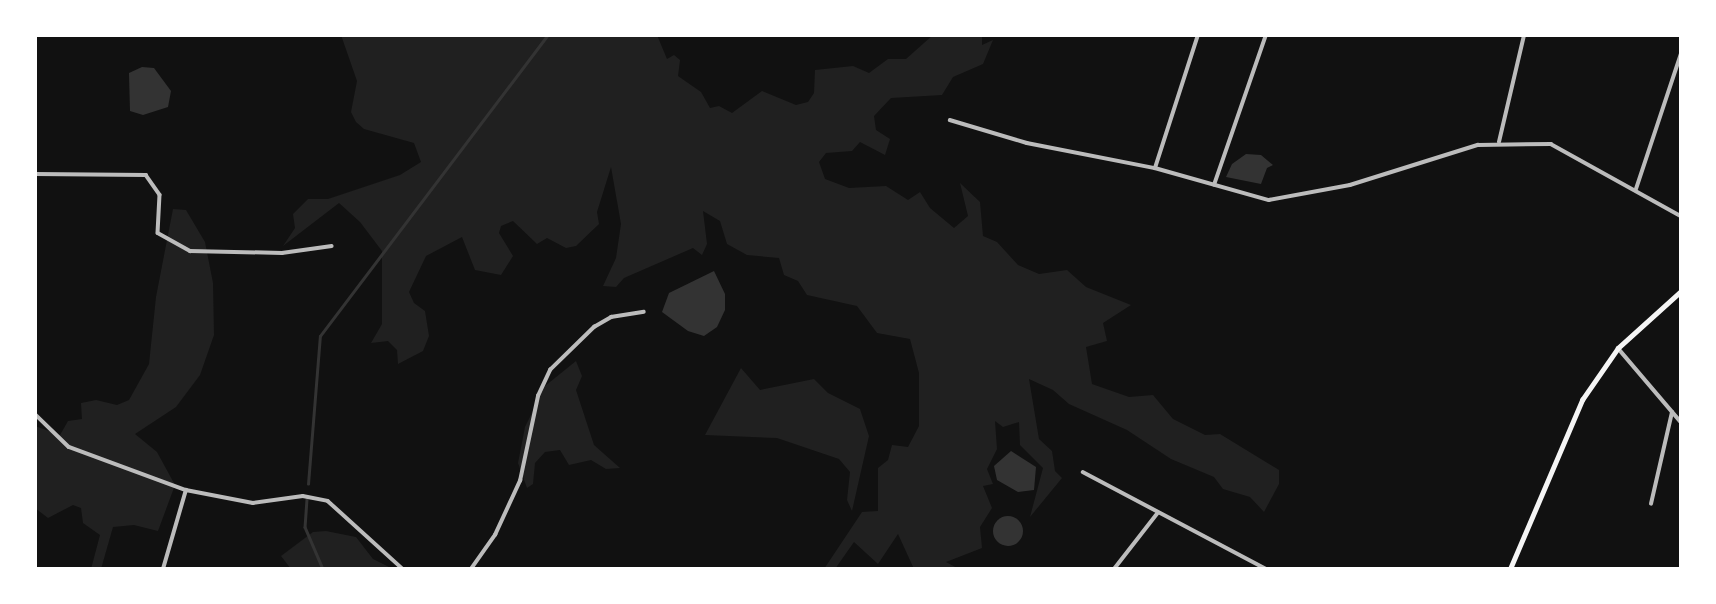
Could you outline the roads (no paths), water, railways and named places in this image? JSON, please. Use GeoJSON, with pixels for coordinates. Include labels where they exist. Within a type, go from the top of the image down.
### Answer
{"type":"FeatureCollection","features":[{"type":"Feature","properties":{"kind":"main road"},"geometry":{"type":"LineString","coordinates":[[1510,569],[1564,434],[1618,348],[1681,291]]}},
{"type":"Feature","properties":{"kind":"street"},"geometry":{"type":"LineString","coordinates":[[1155,167],[1198,35]]}},
{"type":"Feature","properties":{"kind":"street"},"geometry":{"type":"LineString","coordinates":[[1214,186],[1266,35]]}},
{"type":"Feature","properties":{"kind":"street"},"geometry":{"type":"LineString","coordinates":[[1499,142],[1524,35]]}},
{"type":"Feature","properties":{"kind":"street"},"geometry":{"type":"LineString","coordinates":[[1636,189],[1681,54]]}},
{"type":"Feature","properties":{"kind":"street"},"geometry":{"type":"LineString","coordinates":[[950,120],[1027,143],[1155,167],[1269,200],[1299,197],[1499,142],[1551,144],[1681,216]]}},
{"type":"Feature","properties":{"kind":"street"},"geometry":{"type":"LineString","coordinates":[[35,174],[146,175],[160,195],[158,233],[190,251],[282,253],[332,246]]}},
{"type":"Feature","properties":{"kind":"street"},"geometry":{"type":"LineString","coordinates":[[471,569],[495,535],[520,481],[538,396],[550,370],[594,327],[611,317],[644,312]]}},
{"type":"Feature","properties":{"kind":"street"},"geometry":{"type":"LineString","coordinates":[[1618,348],[1681,422]]}},
{"type":"Feature","properties":{"kind":"street"},"geometry":{"type":"LineString","coordinates":[[1651,504],[1672,412]]}},
{"type":"Feature","properties":{"kind":"street"},"geometry":{"type":"LineString","coordinates":[[35,414],[69,447],[187,490],[253,503],[303,496],[328,501],[403,569]]}},
{"type":"Feature","properties":{"kind":"street"},"geometry":{"type":"LineString","coordinates":[[1083,471],[1157,514],[1266,569]]}},
{"type":"Feature","properties":{"kind":"street"},"geometry":{"type":"LineString","coordinates":[[163,569],[187,490]]}},
{"type":"Feature","properties":{"kind":"street"},"geometry":{"type":"LineString","coordinates":[[1114,569],[1157,514]]}},
{"type":"Feature","properties":{"kind":"waterway"},"geometry":{"type":"LineString","coordinates":[[308,484],[320,336],[548,35]]}},
{"type":"Feature","properties":{"kind":"waterway"},"geometry":{"type":"LineString","coordinates":[[307,499],[305,527],[323,569]]}}]}
